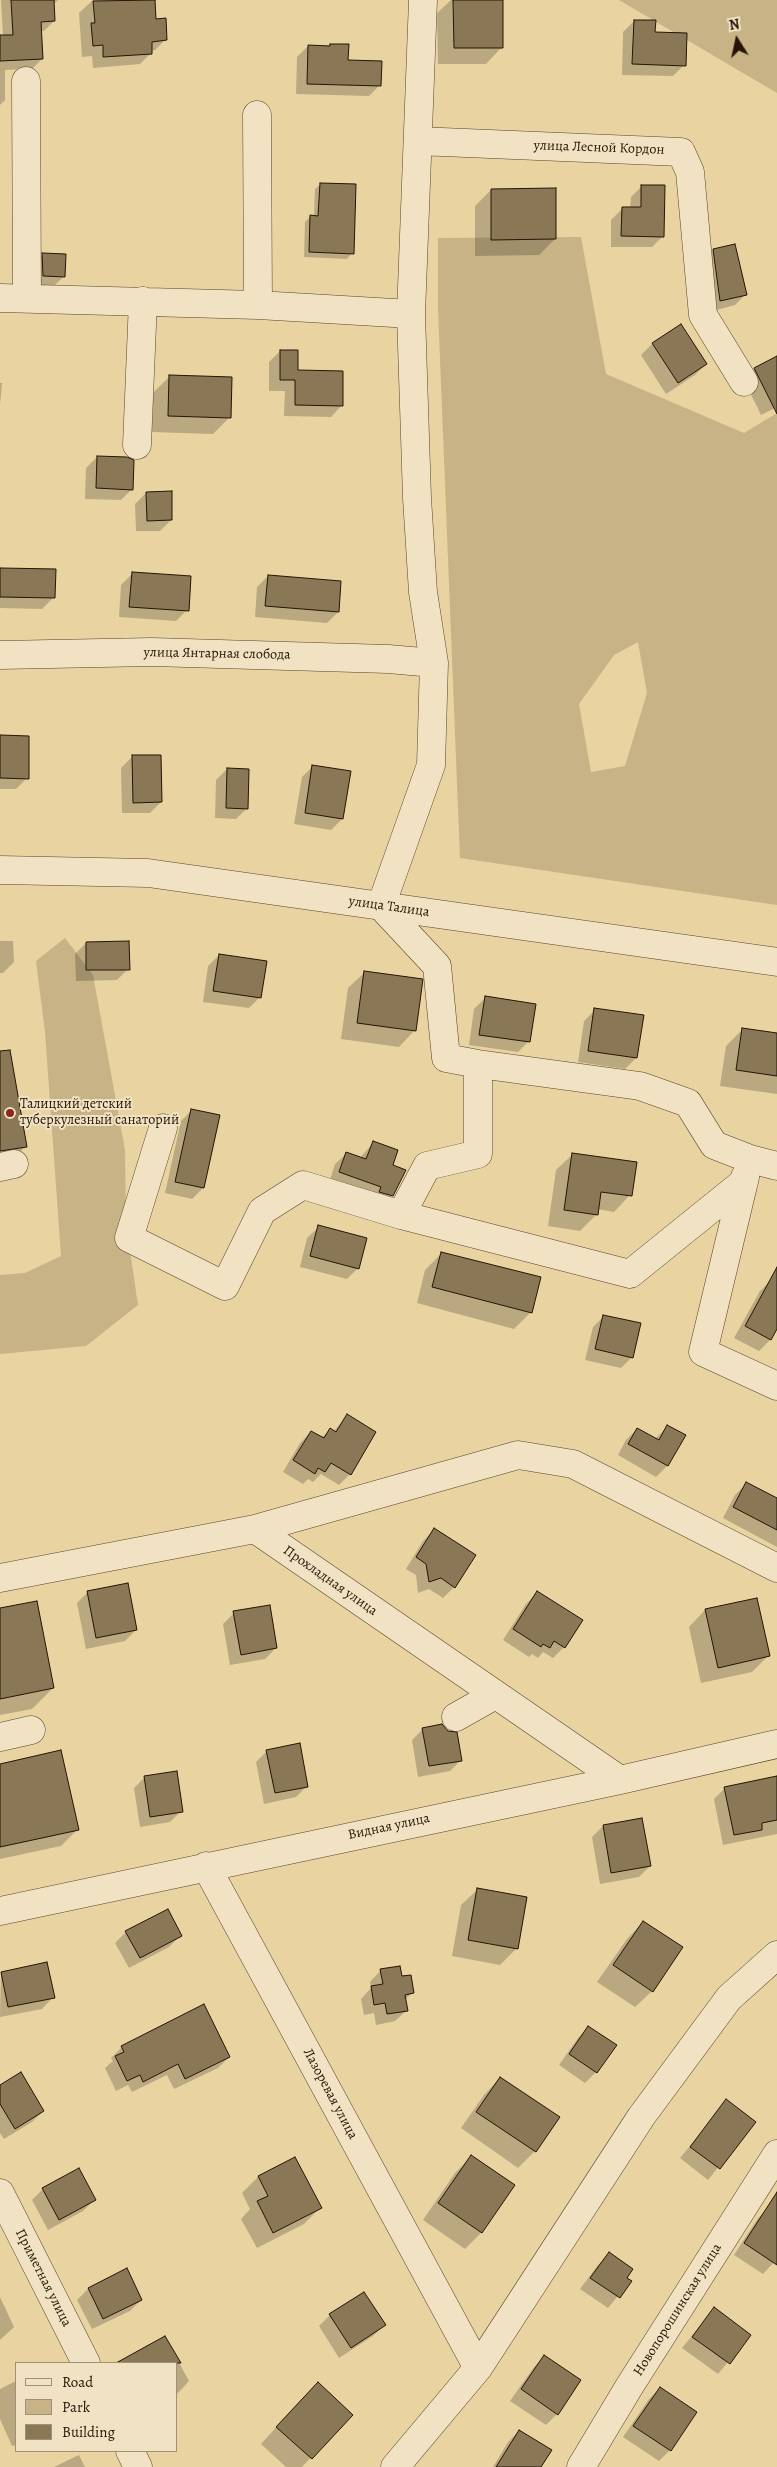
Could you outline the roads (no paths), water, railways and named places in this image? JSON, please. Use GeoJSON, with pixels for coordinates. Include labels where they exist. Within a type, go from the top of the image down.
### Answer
{"type":"FeatureCollection","features":[{"type":"Feature","properties":{"kind":"street"},"geometry":{"type":"LineString","coordinates":[[423,0],[411,314],[422,582],[434,663],[431,765],[381,906],[437,966],[446,1058],[640,1086],[688,1103],[714,1145],[747,1171]]}},
{"type":"Feature","properties":{"kind":"street"},"geometry":{"type":"LineString","coordinates":[[26,81],[13,298],[258,305],[411,314]]}},
{"type":"Feature","properties":{"kind":"street"},"geometry":{"type":"LineString","coordinates":[[257,115],[258,305]]}},
{"type":"Feature","properties":{"kind":"street","name":"улица Лесной Кордон"},"geometry":{"type":"LineString","coordinates":[[418,141],[681,152],[690,172],[703,315],[744,382]]}},
{"type":"Feature","properties":{"kind":"street"},"geometry":{"type":"LineString","coordinates":[[137,445],[142,301]]}},
{"type":"Feature","properties":{"kind":"street","name":"улица Янтарная слобода"},"geometry":{"type":"LineString","coordinates":[[0,655],[152,652],[388,659],[434,663]]}},
{"type":"Feature","properties":{"kind":"street","name":"улица Талица"},"geometry":{"type":"LineString","coordinates":[[0,870],[148,873],[777,962]]}},
{"type":"Feature","properties":{"kind":"street"},"geometry":{"type":"LineString","coordinates":[[401,1215],[427,1166],[478,1154],[478,1064]]}},
{"type":"Feature","properties":{"kind":"street"},"geometry":{"type":"LineString","coordinates":[[163,1128],[129,1238],[225,1286],[262,1211],[303,1185],[401,1215],[630,1274],[747,1171],[777,1166]]}},
{"type":"Feature","properties":{"kind":"street"},"geometry":{"type":"LineString","coordinates":[[747,1171],[703,1352],[777,1386]]}},
{"type":"Feature","properties":{"kind":"street"},"geometry":{"type":"LineString","coordinates":[[0,1578],[255,1529],[518,1454],[574,1464],[777,1568]]}},
{"type":"Feature","properties":{"kind":"street","name":"Прохладная улица"},"geometry":{"type":"LineString","coordinates":[[255,1529],[620,1780]]}},
{"type":"Feature","properties":{"kind":"street"},"geometry":{"type":"LineString","coordinates":[[456,1717],[495,1695]]}},
{"type":"Feature","properties":{"kind":"street"},"geometry":{"type":"LineString","coordinates":[[0,1737],[31,1730]]}},
{"type":"Feature","properties":{"kind":"street","name":"Видная улица"},"geometry":{"type":"LineString","coordinates":[[0,1911],[620,1780],[777,1744]]}},
{"type":"Feature","properties":{"kind":"street","name":"Лазоревая улица"},"geometry":{"type":"LineString","coordinates":[[206,1866],[478,2368]]}},
{"type":"Feature","properties":{"kind":"street"},"geometry":{"type":"LineString","coordinates":[[395,2467],[478,2368],[641,2117],[729,1998],[777,1955]]}},
{"type":"Feature","properties":{"kind":"street","name":"Новопорошинская улица"},"geometry":{"type":"LineString","coordinates":[[581,2467],[629,2387],[777,2154]]}},
{"type":"Feature","properties":{"kind":"street","name":"Приметная улица"},"geometry":{"type":"LineString","coordinates":[[0,2194],[85,2362]]}},
{"type":"Feature","properties":{"kind":"street"},"geometry":{"type":"LineString","coordinates":[[130,2452],[138,2467]]}},
{"type":"Feature","properties":{"kind":"place","name":"Талицкий детский туберкулезный санаторий"},"geometry":{"type":"Point","coordinates":[10,1113]}}]}
